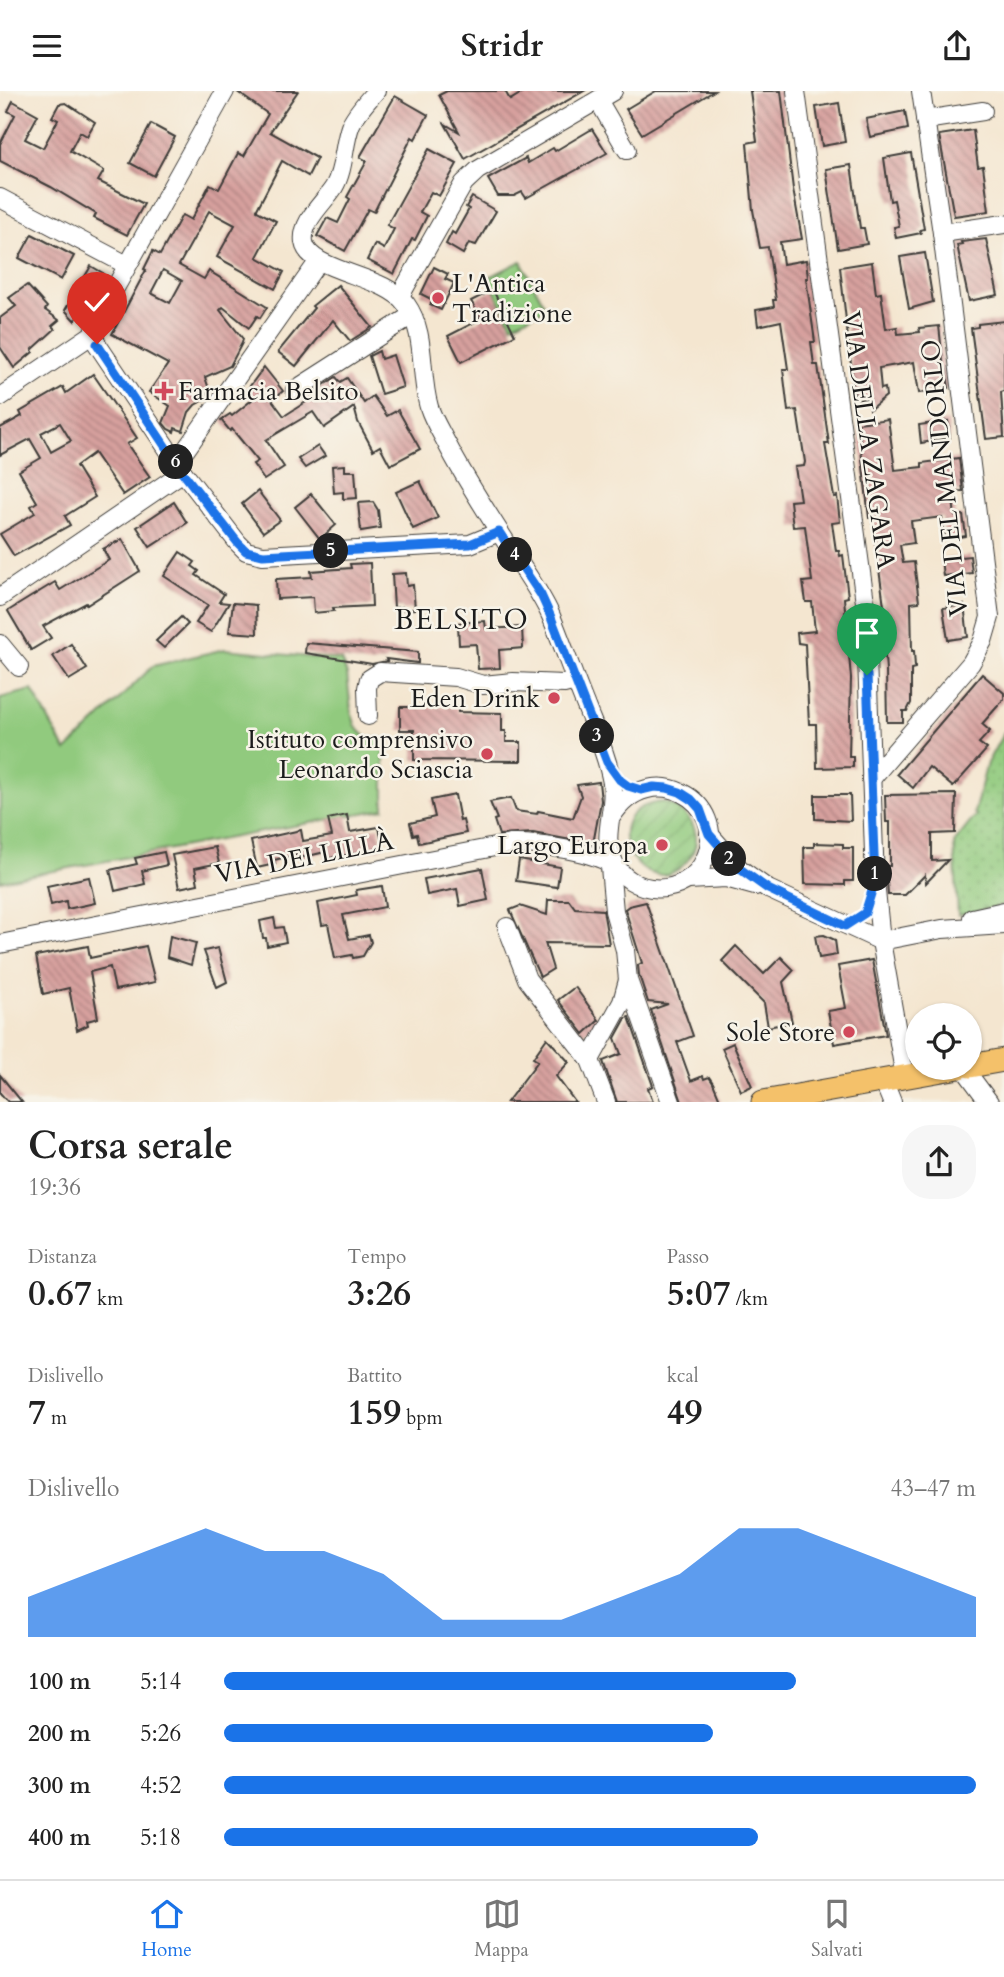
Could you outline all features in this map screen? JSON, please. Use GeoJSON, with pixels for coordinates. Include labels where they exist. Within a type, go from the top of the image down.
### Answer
{"type":"FeatureCollection","features":[{"type":"Feature","properties":{"kind":"main road"},"geometry":{"type":"LineString","coordinates":[[982,1064],[1004,1060]]}},
{"type":"Feature","properties":{"kind":"main road"},"geometry":{"type":"LineString","coordinates":[[763,1102],[827,1096],[905,1077]]}},
{"type":"Feature","properties":{"kind":"street"},"geometry":{"type":"LineString","coordinates":[[225,91],[95,324],[93,334],[97,344],[180,468],[246,551],[255,554],[470,544],[499,532]]}},
{"type":"Feature","properties":{"kind":"street"},"geometry":{"type":"LineString","coordinates":[[376,91],[352,123],[335,185],[307,224],[304,233],[305,248],[318,262],[365,277],[400,296],[412,314],[419,336],[430,411],[465,478],[541,595],[607,762],[614,800],[608,830],[614,868],[614,911],[625,950],[628,981],[671,1102]]}},
{"type":"Feature","properties":{"kind":"street","name":"VIA DELLA ZAGARA"},"geometry":{"type":"LineString","coordinates":[[796,91],[865,602],[875,881]]}},
{"type":"Feature","properties":{"kind":"street","name":"VIA DEL MANDORLO"},"geometry":{"type":"LineString","coordinates":[[871,779],[971,663],[983,641],[990,617],[942,233],[921,91]]}},
{"type":"Feature","properties":{"kind":"street"},"geometry":{"type":"LineString","coordinates":[[400,296],[464,183],[478,170],[606,95],[627,150]]}},
{"type":"Feature","properties":{"kind":"street"},"geometry":{"type":"LineString","coordinates":[[925,120],[983,111]]}},
{"type":"Feature","properties":{"kind":"street"},"geometry":{"type":"LineString","coordinates":[[0,198],[127,265]]}},
{"type":"Feature","properties":{"kind":"street"},"geometry":{"type":"LineString","coordinates":[[942,233],[1004,224]]}},
{"type":"Feature","properties":{"kind":"street"},"geometry":{"type":"LineString","coordinates":[[0,597],[180,468],[318,262]]}},
{"type":"Feature","properties":{"kind":"street"},"geometry":{"type":"LineString","coordinates":[[295,390],[412,314]]}},
{"type":"Feature","properties":{"kind":"street"},"geometry":{"type":"LineString","coordinates":[[0,397],[93,334]]}},
{"type":"Feature","properties":{"kind":"street"},"geometry":{"type":"LineString","coordinates":[[0,643],[19,667]]}},
{"type":"Feature","properties":{"kind":"street"},"geometry":{"type":"LineString","coordinates":[[368,716],[369,679],[380,672],[456,677],[483,685],[513,682],[564,684],[576,681]]}},
{"type":"Feature","properties":{"kind":"street"},"geometry":{"type":"LineString","coordinates":[[607,762],[620,780],[641,790]]}},
{"type":"Feature","properties":{"kind":"street"},"geometry":{"type":"LineString","coordinates":[[612,816],[629,796],[641,790],[654,787],[680,792],[700,809],[709,834],[705,860],[688,880]]}},
{"type":"Feature","properties":{"kind":"street"},"geometry":{"type":"LineString","coordinates":[[709,834],[740,869],[768,889],[873,938],[942,929],[1004,925]]}},
{"type":"Feature","properties":{"kind":"street","name":"VIA DEI LILLÀ"},"geometry":{"type":"LineString","coordinates":[[0,944],[510,844],[525,843],[595,856],[614,868]]}},
{"type":"Feature","properties":{"kind":"street"},"geometry":{"type":"LineString","coordinates":[[614,868],[650,889],[663,889],[688,880],[726,878],[768,889]]}},
{"type":"Feature","properties":{"kind":"street"},"geometry":{"type":"LineString","coordinates":[[875,881],[869,906],[894,1079],[892,1102]]}},
{"type":"Feature","properties":{"kind":"street"},"geometry":{"type":"LineString","coordinates":[[873,938],[875,881]]}},
{"type":"Feature","properties":{"kind":"street"},"geometry":{"type":"LineString","coordinates":[[845,926],[857,920],[869,906]]}},
{"type":"Feature","properties":{"kind":"street"},"geometry":{"type":"LineString","coordinates":[[942,929],[967,919],[1004,911]]}},
{"type":"Feature","properties":{"kind":"street"},"geometry":{"type":"LineString","coordinates":[[507,927],[527,979],[590,1060],[606,1102]]}},
{"type":"Feature","properties":{"kind":"street"},"geometry":{"type":"LineString","coordinates":[[590,1060],[621,1002],[628,981]]}},
{"type":"Feature","properties":{"kind":"street"},"geometry":{"type":"LineString","coordinates":[[971,1080],[989,1102]]}},
{"type":"Feature","properties":{"kind":"green space"},"geometry":{"type":"Polygon","coordinates":[[[521,261],[546,308],[512,325],[488,278],[521,261]]]}},
{"type":"Feature","properties":{"kind":"green space"},"geometry":{"type":"Polygon","coordinates":[[[225,649],[341,660],[347,674],[351,711],[356,727],[366,737],[384,739],[384,809],[0,881],[0,698],[32,690],[66,751],[153,666],[225,649]]]}},
{"type":"Feature","properties":{"kind":"green space"},"geometry":{"type":"Polygon","coordinates":[[[1004,732],[1004,905],[958,915],[954,843],[976,815],[974,813],[987,763],[1004,732]]]}},
{"type":"Feature","properties":{"kind":"green space"},"geometry":{"type":"Polygon","coordinates":[[[663,802],[687,817],[695,833],[696,842],[688,860],[672,873],[655,874],[641,867],[630,853],[625,837],[628,821],[640,809],[663,802]]]}},
{"type":"Feature","properties":{"kind":"building"},"geometry":{"type":"Polygon","coordinates":[[[236,91],[298,91],[270,132],[317,158],[308,176],[282,161],[257,209],[276,221],[257,257],[284,272],[275,289],[217,257],[235,225],[209,211],[179,265],[204,279],[209,271],[267,307],[249,328],[223,307],[220,310],[243,339],[242,343],[230,366],[205,377],[209,397],[189,412],[183,431],[175,428],[174,432],[163,423],[170,406],[149,392],[168,364],[112,334],[146,270],[144,269],[153,251],[160,255],[182,215],[191,220],[210,184],[219,189],[238,153],[244,156],[268,114],[236,91]],[[163,270],[151,293],[170,303],[182,281],[163,270]]]}},
{"type":"Feature","properties":{"kind":"building"},"geometry":{"type":"Polygon","coordinates":[[[447,91],[505,91],[510,100],[525,91],[584,91],[465,159],[445,124],[459,132],[439,95],[447,91]]]}},
{"type":"Feature","properties":{"kind":"building"},"geometry":{"type":"Polygon","coordinates":[[[656,91],[714,91],[642,134],[626,109],[656,91]]]}},
{"type":"Feature","properties":{"kind":"building"},"geometry":{"type":"Polygon","coordinates":[[[750,91],[781,91],[802,239],[780,242],[783,264],[806,260],[815,342],[811,342],[814,365],[818,365],[829,444],[825,444],[840,522],[832,523],[836,551],[839,551],[840,556],[843,555],[848,597],[844,598],[851,678],[849,757],[853,757],[853,767],[817,768],[816,724],[809,724],[805,644],[798,643],[797,633],[815,631],[812,602],[806,602],[803,582],[812,581],[805,526],[793,527],[790,501],[800,500],[795,467],[804,466],[805,462],[797,410],[788,411],[783,369],[788,369],[781,321],[758,326],[756,310],[774,307],[773,300],[776,300],[768,247],[760,248],[753,210],[747,143],[757,141],[750,91]]]}},
{"type":"Feature","properties":{"kind":"building"},"geometry":{"type":"Polygon","coordinates":[[[395,96],[428,115],[415,139],[412,137],[374,212],[368,209],[345,251],[317,236],[327,218],[338,223],[350,199],[347,197],[367,161],[360,157],[395,96]]]}},
{"type":"Feature","properties":{"kind":"building"},"geometry":{"type":"Polygon","coordinates":[[[13,101],[38,115],[25,139],[43,148],[58,120],[52,117],[59,104],[66,103],[95,122],[87,136],[80,132],[70,151],[104,171],[98,181],[144,204],[127,235],[94,218],[96,214],[51,187],[0,161],[0,144],[15,115],[8,111],[13,101]]]}},
{"type":"Feature","properties":{"kind":"building"},"geometry":{"type":"Polygon","coordinates":[[[839,103],[845,142],[822,146],[816,107],[839,103]]]}},
{"type":"Feature","properties":{"kind":"building"},"geometry":{"type":"Polygon","coordinates":[[[905,111],[908,129],[870,137],[866,119],[905,111]]]}},
{"type":"Feature","properties":{"kind":"building"},"geometry":{"type":"Polygon","coordinates":[[[151,124],[175,137],[154,176],[130,163],[151,124]]]}},
{"type":"Feature","properties":{"kind":"building"},"geometry":{"type":"Polygon","coordinates":[[[592,129],[607,153],[526,198],[522,192],[514,196],[498,196],[488,179],[526,158],[528,163],[553,148],[555,151],[592,129]]]}},
{"type":"Feature","properties":{"kind":"building"},"geometry":{"type":"Polygon","coordinates":[[[973,130],[978,167],[983,166],[989,211],[954,216],[939,135],[973,130]]]}},
{"type":"Feature","properties":{"kind":"building"},"geometry":{"type":"Polygon","coordinates":[[[429,149],[457,164],[439,196],[431,192],[420,212],[427,216],[394,274],[367,260],[375,244],[384,249],[394,229],[387,225],[429,149]]]}},
{"type":"Feature","properties":{"kind":"building"},"geometry":{"type":"Polygon","coordinates":[[[911,153],[924,229],[920,230],[921,233],[896,238],[894,227],[899,226],[894,200],[890,201],[884,158],[911,153]]]}},
{"type":"Feature","properties":{"kind":"building"},"geometry":{"type":"Polygon","coordinates":[[[851,165],[860,228],[864,228],[867,244],[838,249],[826,169],[851,165]]]}},
{"type":"Feature","properties":{"kind":"building"},"geometry":{"type":"Polygon","coordinates":[[[472,197],[496,211],[476,245],[469,243],[463,254],[446,244],[469,209],[466,207],[472,197]]]}},
{"type":"Feature","properties":{"kind":"building"},"geometry":{"type":"Polygon","coordinates":[[[32,234],[74,256],[61,280],[19,258],[32,234]]]}},
{"type":"Feature","properties":{"kind":"building"},"geometry":{"type":"Polygon","coordinates":[[[986,239],[998,295],[969,301],[957,245],[962,244],[961,242],[986,239]]]}},
{"type":"Feature","properties":{"kind":"building"},"geometry":{"type":"Polygon","coordinates":[[[925,253],[933,302],[909,309],[900,257],[925,253]]]}},
{"type":"Feature","properties":{"kind":"building"},"geometry":{"type":"Polygon","coordinates":[[[872,262],[876,294],[881,293],[886,329],[897,327],[898,334],[920,332],[919,328],[939,326],[949,388],[919,393],[914,362],[879,368],[881,389],[885,388],[886,396],[870,409],[869,399],[855,400],[840,267],[872,262]]]}},
{"type":"Feature","properties":{"kind":"building"},"geometry":{"type":"Polygon","coordinates":[[[91,266],[103,273],[75,321],[65,310],[91,266]]]}},
{"type":"Feature","properties":{"kind":"building"},"geometry":{"type":"Polygon","coordinates":[[[434,267],[448,274],[445,279],[454,283],[441,310],[430,305],[433,300],[421,294],[434,267]]]}},
{"type":"Feature","properties":{"kind":"building"},"geometry":{"type":"Polygon","coordinates":[[[27,285],[47,307],[45,310],[59,320],[52,326],[55,329],[14,368],[0,347],[0,318],[16,306],[9,298],[27,285]]]}},
{"type":"Feature","properties":{"kind":"building"},"geometry":{"type":"Polygon","coordinates":[[[338,285],[372,327],[350,341],[333,320],[296,366],[278,352],[314,308],[312,306],[338,285]]]}},
{"type":"Feature","properties":{"kind":"building"},"geometry":{"type":"Polygon","coordinates":[[[493,290],[515,335],[461,362],[448,336],[481,319],[471,301],[493,290]]]}},
{"type":"Feature","properties":{"kind":"building"},"geometry":{"type":"Polygon","coordinates":[[[1004,321],[1004,391],[1001,392],[1004,437],[986,439],[971,328],[978,327],[978,324],[1004,321]]]}},
{"type":"Feature","properties":{"kind":"building"},"geometry":{"type":"Polygon","coordinates":[[[379,351],[381,359],[393,355],[403,387],[381,394],[369,356],[379,351]]]}},
{"type":"Feature","properties":{"kind":"building"},"geometry":{"type":"Polygon","coordinates":[[[264,367],[283,391],[272,400],[284,416],[306,402],[304,398],[336,377],[340,382],[347,378],[364,403],[373,396],[387,416],[398,410],[420,449],[390,465],[380,446],[373,450],[358,422],[354,407],[324,428],[313,412],[266,440],[284,467],[264,480],[253,464],[258,461],[232,429],[230,431],[221,420],[230,414],[232,416],[253,399],[247,390],[264,367]]]}},
{"type":"Feature","properties":{"kind":"building"},"geometry":{"type":"Polygon","coordinates":[[[93,374],[137,438],[127,444],[150,477],[123,495],[94,453],[76,466],[95,497],[65,516],[70,525],[14,556],[0,534],[35,513],[31,506],[37,502],[19,471],[41,458],[30,439],[0,455],[0,428],[22,416],[20,412],[63,387],[66,393],[93,374]],[[60,423],[41,433],[51,452],[71,441],[60,423]]]}},
{"type":"Feature","properties":{"kind":"building"},"geometry":{"type":"Polygon","coordinates":[[[888,419],[895,470],[959,458],[963,491],[952,492],[955,516],[963,515],[966,536],[945,539],[942,517],[911,521],[914,543],[900,545],[903,563],[914,562],[919,602],[911,603],[915,668],[911,669],[911,703],[907,711],[903,711],[903,722],[887,722],[882,620],[886,620],[872,518],[869,518],[858,423],[888,419]]]}},
{"type":"Feature","properties":{"kind":"building"},"geometry":{"type":"Polygon","coordinates":[[[948,421],[950,438],[921,443],[919,425],[948,421]]]}},
{"type":"Feature","properties":{"kind":"building"},"geometry":{"type":"Polygon","coordinates":[[[318,446],[325,456],[305,468],[298,459],[318,446]]]}},
{"type":"Feature","properties":{"kind":"building"},"geometry":{"type":"Polygon","coordinates":[[[345,465],[345,471],[355,471],[357,498],[343,499],[343,492],[334,493],[332,466],[345,465]]]}},
{"type":"Feature","properties":{"kind":"building"},"geometry":{"type":"Polygon","coordinates":[[[420,481],[438,518],[413,529],[396,492],[420,481]]]}},
{"type":"Feature","properties":{"kind":"building"},"geometry":{"type":"Polygon","coordinates":[[[258,491],[280,520],[263,532],[242,504],[258,491]]]}},
{"type":"Feature","properties":{"kind":"building"},"geometry":{"type":"Polygon","coordinates":[[[311,494],[336,525],[320,539],[295,507],[311,494]]]}},
{"type":"Feature","properties":{"kind":"building"},"geometry":{"type":"Polygon","coordinates":[[[174,502],[187,523],[150,547],[137,527],[174,502]]]}},
{"type":"Feature","properties":{"kind":"building"},"geometry":{"type":"Polygon","coordinates":[[[373,502],[378,510],[380,528],[361,531],[358,503],[373,502]]]}},
{"type":"Feature","properties":{"kind":"building"},"geometry":{"type":"Polygon","coordinates":[[[122,539],[140,571],[87,605],[86,603],[43,626],[51,638],[31,650],[8,611],[55,582],[60,590],[109,560],[103,549],[122,539]]]}},
{"type":"Feature","properties":{"kind":"building"},"geometry":{"type":"Polygon","coordinates":[[[180,552],[195,562],[192,566],[199,571],[196,575],[224,594],[219,602],[229,603],[211,632],[196,623],[208,605],[164,576],[180,552]]]}},
{"type":"Feature","properties":{"kind":"building"},"geometry":{"type":"Polygon","coordinates":[[[970,556],[972,573],[943,576],[941,559],[970,556]]]}},
{"type":"Feature","properties":{"kind":"building"},"geometry":{"type":"Polygon","coordinates":[[[370,563],[372,606],[333,608],[334,611],[314,613],[313,597],[277,599],[276,579],[312,577],[311,571],[351,568],[350,564],[370,563]]]}},
{"type":"Feature","properties":{"kind":"building"},"geometry":{"type":"Polygon","coordinates":[[[406,573],[407,586],[413,585],[415,609],[402,610],[402,607],[394,608],[392,574],[406,573]]]}},
{"type":"Feature","properties":{"kind":"building"},"geometry":{"type":"Polygon","coordinates":[[[233,603],[256,605],[257,634],[229,632],[233,603]]]}},
{"type":"Feature","properties":{"kind":"building"},"geometry":{"type":"Polygon","coordinates":[[[964,605],[968,637],[948,640],[943,608],[964,605]]]}},
{"type":"Feature","properties":{"kind":"building"},"geometry":{"type":"Polygon","coordinates":[[[181,617],[188,624],[164,648],[156,641],[181,617]]]}},
{"type":"Feature","properties":{"kind":"building"},"geometry":{"type":"Polygon","coordinates":[[[485,621],[486,629],[522,627],[523,648],[499,650],[500,668],[478,669],[476,644],[459,645],[458,623],[485,621]]]}},
{"type":"Feature","properties":{"kind":"building"},"geometry":{"type":"Polygon","coordinates":[[[306,643],[418,652],[418,663],[386,659],[387,661],[372,664],[305,653],[306,643]]]}},
{"type":"Feature","properties":{"kind":"building"},"geometry":{"type":"Polygon","coordinates":[[[71,644],[87,669],[69,680],[53,656],[71,644]]]}},
{"type":"Feature","properties":{"kind":"building"},"geometry":{"type":"Polygon","coordinates":[[[982,674],[1004,693],[1004,699],[982,724],[990,731],[979,743],[987,749],[953,787],[929,767],[913,788],[897,774],[982,674]]]}},
{"type":"Feature","properties":{"kind":"building"},"geometry":{"type":"Polygon","coordinates":[[[400,707],[458,707],[458,712],[502,713],[502,731],[506,731],[506,742],[521,742],[521,761],[414,760],[414,730],[400,730],[400,707]]]}},
{"type":"Feature","properties":{"kind":"building"},"geometry":{"type":"Polygon","coordinates":[[[599,782],[601,801],[593,844],[533,833],[499,835],[494,820],[497,819],[490,802],[511,798],[516,811],[537,814],[538,811],[573,818],[581,796],[577,785],[599,782]]]}},
{"type":"Feature","properties":{"kind":"building"},"geometry":{"type":"Polygon","coordinates":[[[956,794],[955,833],[932,834],[932,861],[948,860],[926,883],[925,875],[905,895],[888,895],[886,866],[890,866],[890,822],[886,822],[885,795],[956,794]]]}},
{"type":"Feature","properties":{"kind":"building"},"geometry":{"type":"Polygon","coordinates":[[[455,795],[460,821],[463,820],[466,833],[419,843],[417,834],[413,835],[410,823],[435,817],[431,800],[455,795]]]}},
{"type":"Feature","properties":{"kind":"building"},"geometry":{"type":"Polygon","coordinates":[[[815,795],[850,795],[851,821],[815,819],[815,795]]]}},
{"type":"Feature","properties":{"kind":"building"},"geometry":{"type":"Polygon","coordinates":[[[347,815],[350,832],[379,827],[383,848],[326,859],[325,852],[300,858],[299,854],[274,860],[275,864],[257,868],[251,841],[301,830],[303,841],[332,836],[328,819],[347,815]]]}},
{"type":"Feature","properties":{"kind":"building"},"geometry":{"type":"Polygon","coordinates":[[[814,843],[843,844],[843,848],[853,848],[853,881],[845,881],[845,885],[805,884],[804,847],[814,847],[814,843]]]}},
{"type":"Feature","properties":{"kind":"building"},"geometry":{"type":"Polygon","coordinates":[[[215,847],[219,863],[195,868],[198,884],[179,888],[172,855],[215,847]]]}},
{"type":"Feature","properties":{"kind":"building"},"geometry":{"type":"Polygon","coordinates":[[[164,852],[167,865],[142,871],[145,884],[115,891],[110,870],[137,864],[135,858],[164,852]]]}},
{"type":"Feature","properties":{"kind":"building"},"geometry":{"type":"Polygon","coordinates":[[[519,860],[560,867],[557,887],[516,881],[519,860]]]}},
{"type":"Feature","properties":{"kind":"building"},"geometry":{"type":"Polygon","coordinates":[[[482,868],[488,900],[460,906],[457,889],[427,895],[424,879],[482,868]]]}},
{"type":"Feature","properties":{"kind":"building"},"geometry":{"type":"Polygon","coordinates":[[[89,877],[95,903],[67,909],[66,901],[51,905],[47,886],[89,877]]]}},
{"type":"Feature","properties":{"kind":"building"},"geometry":{"type":"Polygon","coordinates":[[[382,886],[385,907],[343,915],[349,939],[369,935],[371,942],[363,956],[335,958],[328,924],[322,925],[318,903],[357,895],[356,890],[382,886]]]}},
{"type":"Feature","properties":{"kind":"building"},"geometry":{"type":"Polygon","coordinates":[[[548,900],[569,900],[575,908],[603,910],[609,944],[545,943],[553,969],[540,977],[510,910],[520,906],[547,915],[548,900]]]}},
{"type":"Feature","properties":{"kind":"building"},"geometry":{"type":"Polygon","coordinates":[[[646,902],[693,1036],[677,1042],[691,1081],[703,1076],[704,1079],[709,1077],[721,1102],[682,1102],[651,1010],[668,1004],[648,1002],[639,975],[638,965],[642,963],[625,909],[646,902]]]}},
{"type":"Feature","properties":{"kind":"building"},"geometry":{"type":"Polygon","coordinates":[[[274,918],[276,928],[283,927],[286,942],[267,946],[260,921],[274,918]]]}},
{"type":"Feature","properties":{"kind":"building"},"geometry":{"type":"Polygon","coordinates":[[[824,935],[835,940],[837,955],[819,958],[815,936],[824,935]]]}},
{"type":"Feature","properties":{"kind":"building"},"geometry":{"type":"Polygon","coordinates":[[[170,936],[196,943],[191,965],[167,957],[170,936]]]}},
{"type":"Feature","properties":{"kind":"building"},"geometry":{"type":"Polygon","coordinates":[[[88,946],[90,958],[146,946],[155,982],[115,990],[110,967],[90,972],[98,1018],[87,1021],[88,1025],[77,1030],[69,988],[43,994],[36,956],[88,946]]]}},
{"type":"Feature","properties":{"kind":"building"},"geometry":{"type":"Polygon","coordinates":[[[736,946],[764,974],[781,957],[794,970],[783,982],[792,1022],[768,1027],[764,1003],[722,961],[736,946]]]}},
{"type":"Feature","properties":{"kind":"building"},"geometry":{"type":"Polygon","coordinates":[[[218,948],[227,982],[217,987],[204,951],[218,948]]]}},
{"type":"Feature","properties":{"kind":"building"},"geometry":{"type":"Polygon","coordinates":[[[872,960],[886,1035],[834,1044],[828,1011],[846,1008],[838,966],[872,960]]]}},
{"type":"Feature","properties":{"kind":"building"},"geometry":{"type":"Polygon","coordinates":[[[575,987],[599,1020],[584,1034],[558,1000],[575,987]]]}},
{"type":"Feature","properties":{"kind":"building"},"geometry":{"type":"Polygon","coordinates":[[[629,1017],[653,1086],[648,1088],[653,1102],[617,1102],[603,1061],[621,1054],[615,1038],[629,1017]]]}},
{"type":"Feature","properties":{"kind":"building"},"geometry":{"type":"Polygon","coordinates":[[[547,1038],[569,1062],[556,1076],[575,1102],[507,1102],[538,1061],[533,1058],[547,1038]]]}},
{"type":"Feature","properties":{"kind":"building"},"geometry":{"type":"Polygon","coordinates":[[[733,1043],[752,1086],[741,1091],[722,1048],[733,1043]]]}},
{"type":"Feature","properties":{"kind":"building"},"geometry":{"type":"Polygon","coordinates":[[[0,1075],[22,1102],[8,1102],[0,1093],[0,1075]]]}},
{"type":"Feature","properties":{"kind":"place","name":"L'Antica Tradizione"},"geometry":{"type":"Point","coordinates":[438,298]}},
{"type":"Feature","properties":{"kind":"place","name":"Farmacia Belsito"},"geometry":{"type":"Point","coordinates":[164,391]}},
{"type":"Feature","properties":{"kind":"place","name":"Eden Drink"},"geometry":{"type":"Point","coordinates":[554,698]}},
{"type":"Feature","properties":{"kind":"place","name":"Istituto comprensivo Leonardo Sciascia"},"geometry":{"type":"Point","coordinates":[487,754]}},
{"type":"Feature","properties":{"kind":"place","name":"Largo Europa"},"geometry":{"type":"Point","coordinates":[662,845]}},
{"type":"Feature","properties":{"kind":"place","name":"Sole Store"},"geometry":{"type":"Point","coordinates":[849,1032]}},
{"type":"Feature","properties":{"kind":"district","name":"BELSITO"},"geometry":{"type":"Point","coordinates":[462,619]}},
{"type":"Feature","properties":{"kind":"route"},"geometry":{"type":"LineString","coordinates":[[97,344],[183,473],[246,551],[263,555],[470,544],[499,532],[541,595],[607,762],[620,780],[641,790],[667,788],[691,799],[700,809],[709,834],[740,869],[768,889],[845,926],[865,913],[875,881],[867,675]]}}]}
